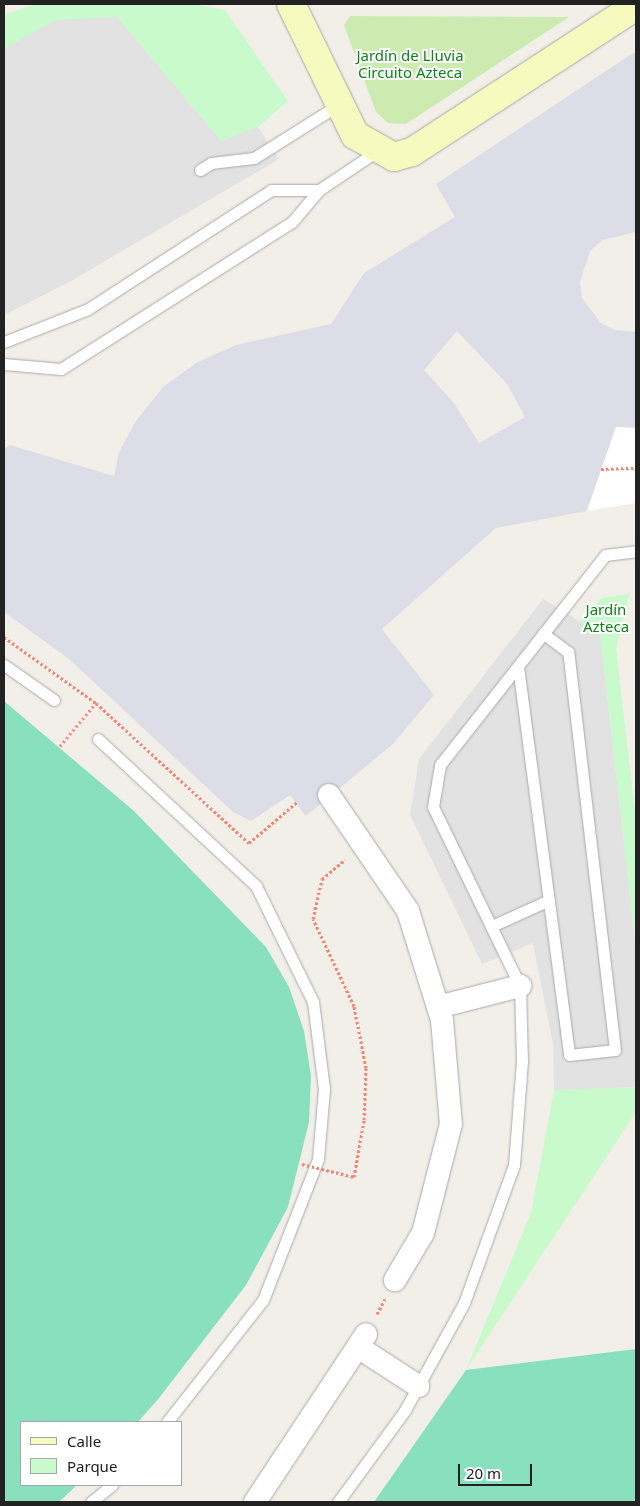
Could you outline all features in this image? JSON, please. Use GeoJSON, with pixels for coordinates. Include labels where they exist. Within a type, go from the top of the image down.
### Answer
{"type":"FeatureCollection","features":[{"type":"Feature","properties":{"kind":"main road"},"geometry":{"type":"LineString","coordinates":[[291,4],[338,105],[356,135],[377,151],[394,157],[412,152],[636,6]]}},
{"type":"Feature","properties":{"kind":"street"},"geometry":{"type":"LineString","coordinates":[[329,795],[408,912],[438,1007],[451,1124],[422,1233],[395,1280]]}},
{"type":"Feature","properties":{"kind":"street"},"geometry":{"type":"LineString","coordinates":[[438,1007],[520,986]]}},
{"type":"Feature","properties":{"kind":"street"},"geometry":{"type":"LineString","coordinates":[[255,1502],[366,1333],[418,1386]]}},
{"type":"Feature","properties":{"kind":"lane"},"geometry":{"type":"LineString","coordinates":[[200,170],[211,163],[254,158],[338,105]]}},
{"type":"Feature","properties":{"kind":"lane"},"geometry":{"type":"LineString","coordinates":[[4,364],[61,369],[292,222],[319,190],[377,151]]}},
{"type":"Feature","properties":{"kind":"lane"},"geometry":{"type":"LineString","coordinates":[[4,342],[88,309],[271,190],[319,190]]}},
{"type":"Feature","properties":{"kind":"lane"},"geometry":{"type":"LineString","coordinates":[[338,1502],[418,1386],[464,1303],[514,1165],[522,1062],[520,986],[494,925],[458,864],[433,808],[440,765],[604,555],[636,551]]}},
{"type":"Feature","properties":{"kind":"lane"},"geometry":{"type":"LineString","coordinates":[[518,666],[569,1055],[615,1050],[568,652],[543,633]]}},
{"type":"Feature","properties":{"kind":"lane"},"geometry":{"type":"LineString","coordinates":[[4,665],[54,700]]}},
{"type":"Feature","properties":{"kind":"lane"},"geometry":{"type":"LineString","coordinates":[[98,739],[256,886],[313,1002],[324,1088],[318,1159],[263,1300],[168,1421]]}},
{"type":"Feature","properties":{"kind":"lane"},"geometry":{"type":"LineString","coordinates":[[494,925],[549,900]]}},
{"type":"Feature","properties":{"kind":"lane"},"geometry":{"type":"LineString","coordinates":[[91,1502],[111,1486]]}},
{"type":"Feature","properties":{"kind":"path"},"geometry":{"type":"LineString","coordinates":[[601,469],[636,468]]}},
{"type":"Feature","properties":{"kind":"path"},"geometry":{"type":"LineString","coordinates":[[4,637],[96,703],[249,842],[297,802]]}},
{"type":"Feature","properties":{"kind":"path"},"geometry":{"type":"LineString","coordinates":[[60,746],[96,703]]}},
{"type":"Feature","properties":{"kind":"path"},"geometry":{"type":"LineString","coordinates":[[302,1164],[354,1177],[364,1120],[366,1068],[354,1006],[313,919],[322,880],[350,856]]}},
{"type":"Feature","properties":{"kind":"path"},"geometry":{"type":"LineString","coordinates":[[366,1333],[384,1300]]}},
{"type":"Feature","properties":{"kind":"green space"},"geometry":{"type":"Polygon","coordinates":[[[35,4],[191,4],[225,10],[288,101],[258,127],[221,141],[117,17],[4,49],[4,15],[35,4]]]}},
{"type":"Feature","properties":{"kind":"green space","name":"Jardín de Lluvia Circuito Azteca"},"geometry":{"type":"Polygon","coordinates":[[[350,16],[569,17],[406,124],[388,123],[376,112],[344,25],[350,16]]]}},
{"type":"Feature","properties":{"kind":"green space","name":"Jardín Azteca"},"geometry":{"type":"Polygon","coordinates":[[[629,594],[616,649],[636,820],[636,949],[600,634],[578,622],[602,598],[629,594]]]}},
{"type":"Feature","properties":{"kind":"green space"},"geometry":{"type":"Polygon","coordinates":[[[4,701],[134,811],[266,947],[289,987],[304,1031],[311,1076],[309,1122],[288,1207],[246,1285],[159,1398],[139,1421],[20,1421],[20,1486],[76,1486],[59,1502],[4,1502],[4,701]]]}},
{"type":"Feature","properties":{"kind":"green space"},"geometry":{"type":"Polygon","coordinates":[[[636,1087],[636,1112],[466,1370],[531,1213],[554,1090],[636,1087]]]}},
{"type":"Feature","properties":{"kind":"green space"},"geometry":{"type":"Polygon","coordinates":[[[636,1349],[636,1502],[374,1502],[466,1370],[636,1349]]]}},
{"type":"Feature","properties":{"kind":"shaded area"},"geometry":{"type":"Polygon","coordinates":[[[117,17],[221,141],[258,127],[279,159],[71,281],[4,315],[4,49],[56,20],[117,17]]]}},
{"type":"Feature","properties":{"kind":"shaded area"},"geometry":{"type":"Polygon","coordinates":[[[636,51],[636,232],[603,240],[590,251],[580,282],[582,298],[601,323],[615,330],[636,332],[636,428],[616,427],[587,511],[496,528],[382,629],[434,695],[393,744],[306,816],[290,795],[251,821],[233,812],[69,659],[4,612],[4,449],[10,445],[114,476],[119,452],[136,421],[164,386],[198,362],[236,345],[331,324],[364,273],[455,217],[436,184],[636,51]],[[457,331],[424,370],[454,403],[479,443],[525,417],[507,384],[457,331]]]}},
{"type":"Feature","properties":{"kind":"shaded area"},"geometry":{"type":"Polygon","coordinates":[[[543,599],[600,634],[636,949],[636,1087],[554,1090],[553,1044],[533,943],[482,964],[410,815],[419,759],[543,599]]]}},
{"type":"Feature","properties":{"kind":"pier"},"geometry":{"type":"Polygon","coordinates":[[[616,427],[636,428],[636,503],[587,511],[616,427]]]}}]}
